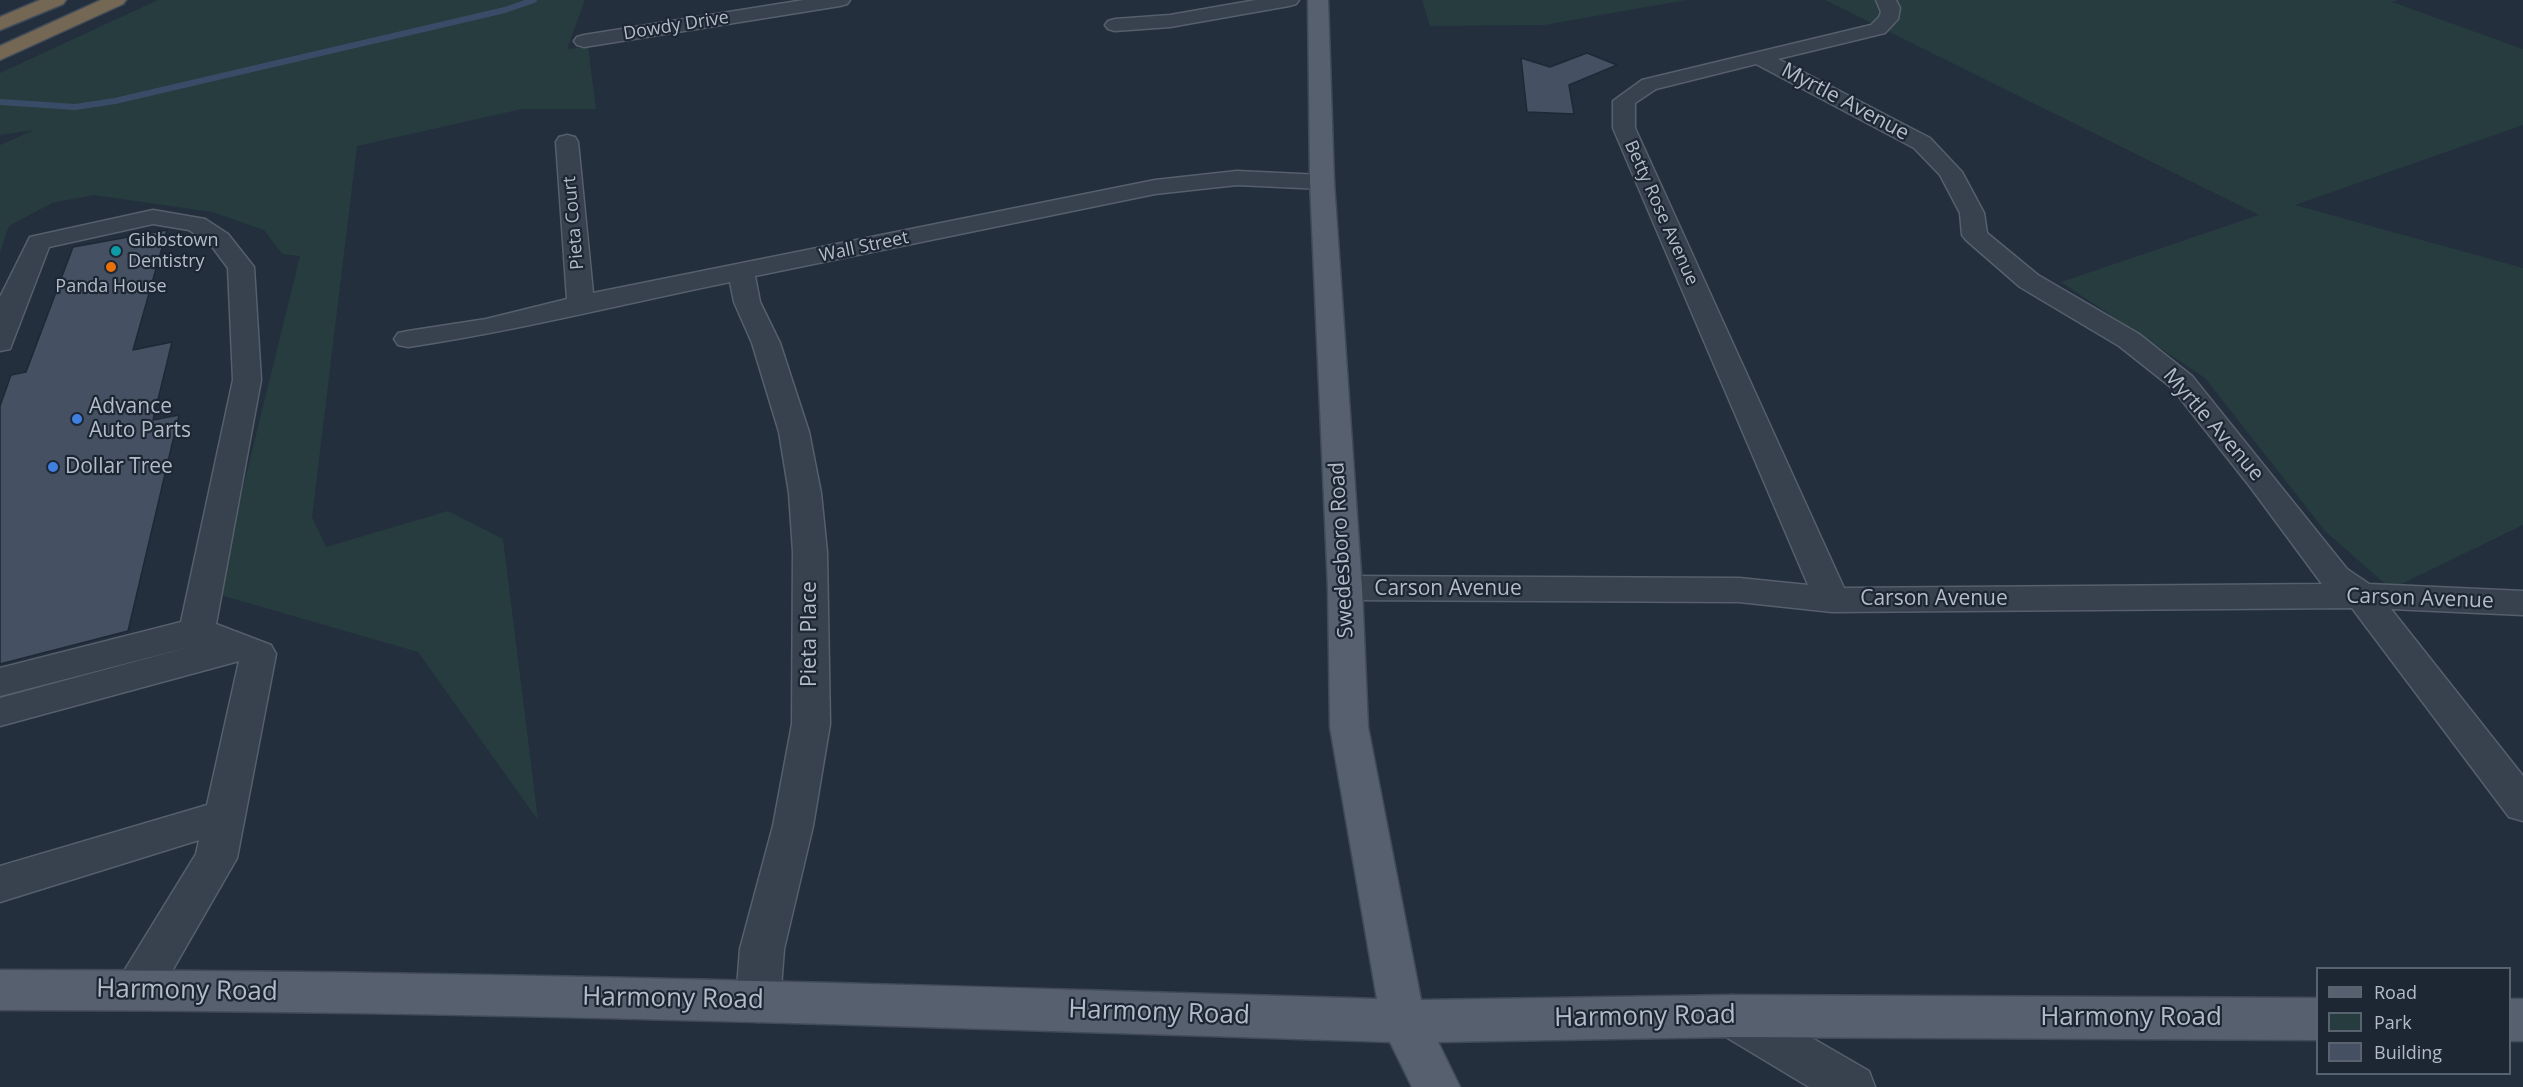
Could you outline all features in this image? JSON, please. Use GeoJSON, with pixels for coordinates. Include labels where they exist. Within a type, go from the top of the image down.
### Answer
{"type":"FeatureCollection","features":[{"type":"Feature","properties":{"kind":"highway"},"geometry":{"type":"LineString","coordinates":[[0,24],[56,0]]}},
{"type":"Feature","properties":{"kind":"highway"},"geometry":{"type":"LineString","coordinates":[[0,46],[105,0]]}},
{"type":"Feature","properties":{"kind":"highway"},"geometry":{"type":"LineString","coordinates":[[0,54],[116,0]]}},
{"type":"Feature","properties":{"kind":"main road","name":"Swedesboro Road"},"geometry":{"type":"LineString","coordinates":[[1318,0],[1322,182],[1345,588],[1349,726],[1402,1021],[1437,1087]]}},
{"type":"Feature","properties":{"kind":"main road","name":"Harmony Road"},"geometry":{"type":"LineString","coordinates":[[0,990],[137,990],[758,1001],[1402,1021],[1732,1016],[2316,1019]]}},
{"type":"Feature","properties":{"kind":"street","name":"Dowdy Drive"},"geometry":{"type":"LineString","coordinates":[[584,41],[840,0]]}},
{"type":"Feature","properties":{"kind":"street"},"geometry":{"type":"LineString","coordinates":[[1115,25],[1170,21],[1289,0]]}},
{"type":"Feature","properties":{"kind":"street","name":"Betty Rose Avenue"},"geometry":{"type":"LineString","coordinates":[[1832,600],[1623,128],[1624,101],[1650,84],[1878,29],[1886,24],[1892,12],[1891,1]]}},
{"type":"Feature","properties":{"kind":"street","name":"Myrtle Avenue"},"geometry":{"type":"LineString","coordinates":[[1760,58],[1922,143],[1950,172],[1972,213],[1975,235],[1986,246],[2028,281],[2109,327],[2148,354],[2182,382],[2330,570],[2361,596],[2523,806]]}},
{"type":"Feature","properties":{"kind":"street","name":"Pieta Court"},"geometry":{"type":"LineString","coordinates":[[567,142],[581,304]]}},
{"type":"Feature","properties":{"kind":"street","name":"Wall Street"},"geometry":{"type":"LineString","coordinates":[[408,339],[486,327],[581,304],[1164,185],[1237,178],[1322,182]]}},
{"type":"Feature","properties":{"kind":"street"},"geometry":{"type":"LineString","coordinates":[[0,344],[7,304],[39,242],[153,217],[196,224],[219,238],[241,267],[247,380],[197,631]]}},
{"type":"Feature","properties":{"kind":"street","name":"Pieta Place"},"geometry":{"type":"LineString","coordinates":[[741,273],[747,302],[766,343],[794,432],[805,493],[810,552],[811,724],[793,826],[762,950],[758,1001]]}},
{"type":"Feature","properties":{"kind":"street"},"geometry":{"type":"LineString","coordinates":[[2508,602],[2523,581]]}},
{"type":"Feature","properties":{"kind":"street","name":"Carson Avenue"},"geometry":{"type":"LineString","coordinates":[[1345,588],[1739,590],[1832,600],[2361,596],[2508,602]]}},
{"type":"Feature","properties":{"kind":"street"},"geometry":{"type":"LineString","coordinates":[[0,682],[197,631],[258,654],[216,858],[137,990]]}},
{"type":"Feature","properties":{"kind":"street"},"geometry":{"type":"LineString","coordinates":[[0,712],[237,647]]}},
{"type":"Feature","properties":{"kind":"street"},"geometry":{"type":"LineString","coordinates":[[0,884],[225,816]]}},
{"type":"Feature","properties":{"kind":"street"},"geometry":{"type":"LineString","coordinates":[[1732,1016],[1852,1087]]}},
{"type":"Feature","properties":{"kind":"green space"},"geometry":{"type":"Polygon","coordinates":[[[158,0],[585,0],[567,49],[588,47],[596,109],[522,109],[357,146],[312,517],[326,547],[448,511],[503,539],[538,820],[418,652],[217,594],[300,256],[282,254],[264,230],[212,212],[94,195],[52,203],[9,226],[0,252],[0,145],[34,130],[0,135],[0,73],[158,0]]]}},
{"type":"Feature","properties":{"kind":"green space"},"geometry":{"type":"Polygon","coordinates":[[[1422,0],[1686,0],[1544,25],[1430,26],[1422,0]]]}},
{"type":"Feature","properties":{"kind":"green space"},"geometry":{"type":"Polygon","coordinates":[[[1825,0],[2398,0],[2392,2],[2523,49],[2523,125],[2295,205],[2523,268],[2523,525],[2391,589],[2325,531],[2205,378],[2061,282],[2259,215],[1825,0]]]}},
{"type":"Feature","properties":{"kind":"building"},"geometry":{"type":"Polygon","coordinates":[[[1587,53],[1617,65],[1569,85],[1574,114],[1527,112],[1521,58],[1550,67],[1587,53]]]}},
{"type":"Feature","properties":{"kind":"building"},"geometry":{"type":"Polygon","coordinates":[[[167,230],[133,350],[172,342],[153,420],[179,415],[128,631],[0,664],[0,406],[11,375],[26,372],[73,247],[167,230]]]}},
{"type":"Feature","properties":{"kind":"waterway"},"geometry":{"type":"LineString","coordinates":[[0,102],[75,107],[115,101],[505,10],[534,0]]}},
{"type":"Feature","properties":{"kind":"place","name":"Gibbstown Dentistry"},"geometry":{"type":"Point","coordinates":[116,251]}},
{"type":"Feature","properties":{"kind":"place","name":"Panda House"},"geometry":{"type":"Point","coordinates":[111,267]}},
{"type":"Feature","properties":{"kind":"place","name":"Advance Auto Parts"},"geometry":{"type":"Point","coordinates":[77,419]}},
{"type":"Feature","properties":{"kind":"place","name":"Dollar Tree"},"geometry":{"type":"Point","coordinates":[53,467]}}]}
